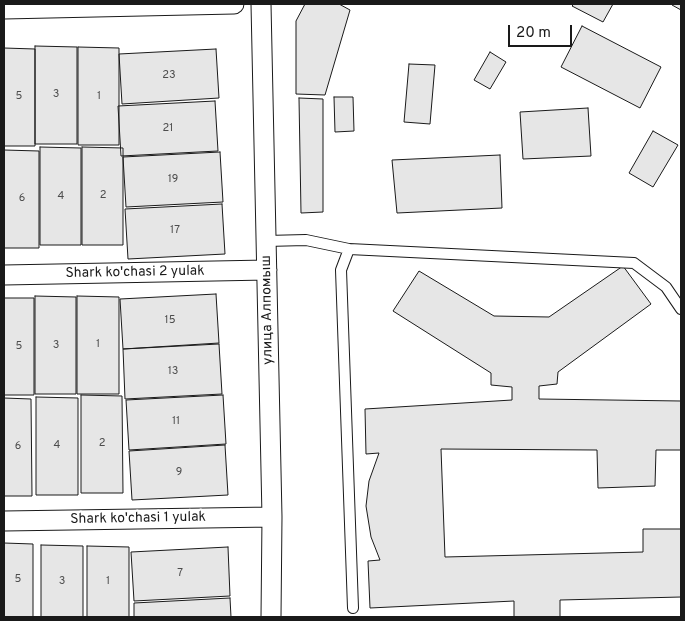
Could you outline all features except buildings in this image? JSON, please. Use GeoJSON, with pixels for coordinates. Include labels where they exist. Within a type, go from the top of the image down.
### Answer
{"type":"FeatureCollection","features":[{"type":"Feature","properties":{"kind":"street"},"geometry":{"type":"LineString","coordinates":[[4,9],[23,6],[234,4]]}},
{"type":"Feature","properties":{"kind":"street","name":"улица Алпомыш"},"geometry":{"type":"LineString","coordinates":[[261,4],[272,517],[271,617]]}},
{"type":"Feature","properties":{"kind":"street","name":"Shark ko'chasi 2 yulak"},"geometry":{"type":"LineString","coordinates":[[4,275],[267,270]]}},
{"type":"Feature","properties":{"kind":"street","name":"Shark ko'chasi 1 yulak"},"geometry":{"type":"LineString","coordinates":[[4,521],[272,517]]}},
{"type":"Feature","properties":{"kind":"lane"},"geometry":{"type":"LineString","coordinates":[[266,241],[306,240],[348,250],[634,263],[666,287],[681,309]]}},
{"type":"Feature","properties":{"kind":"lane"},"geometry":{"type":"LineString","coordinates":[[348,250],[341,270],[353,608]]}}]}
